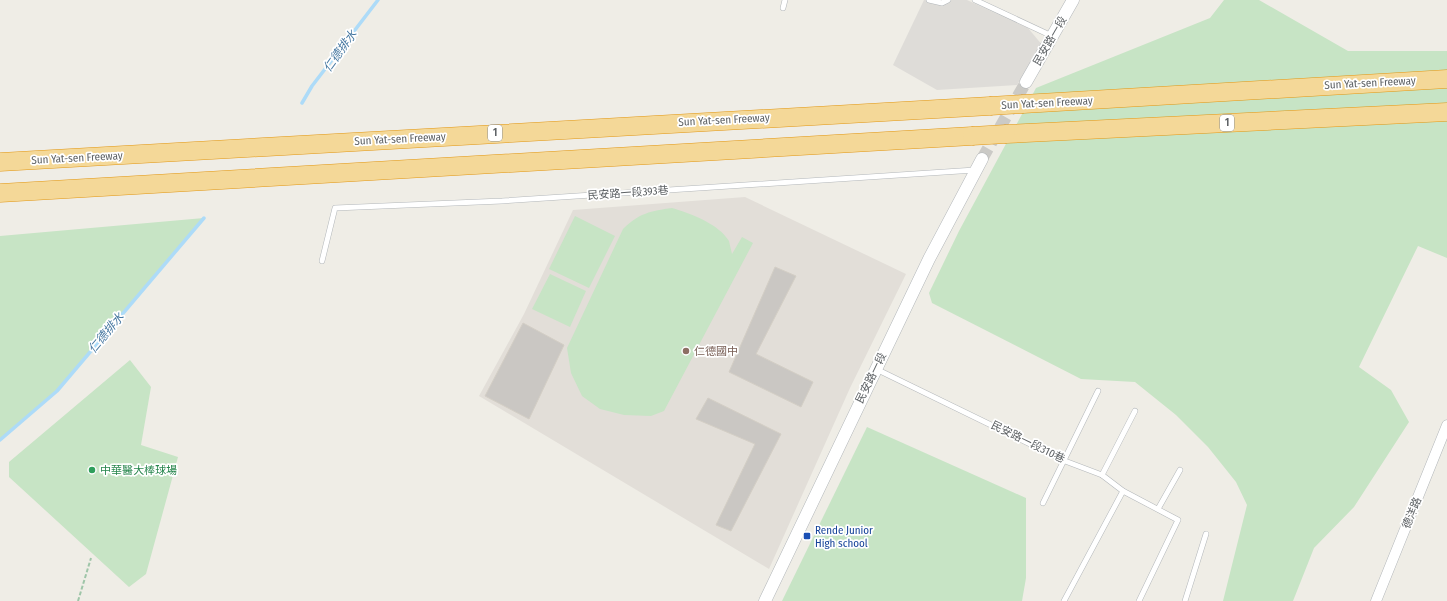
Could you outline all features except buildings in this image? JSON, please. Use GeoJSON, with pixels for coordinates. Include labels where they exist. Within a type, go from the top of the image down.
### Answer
{"type":"FeatureCollection","features":[{"type":"Feature","properties":{"kind":"highway","name":"Sun Yat-sen Freeway"},"geometry":{"type":"LineString","coordinates":[[0,162],[1447,79]]}},
{"type":"Feature","properties":{"kind":"highway","name":"1"},"geometry":{"type":"LineString","coordinates":[[0,193],[1006,134],[1447,112]]}},
{"type":"Feature","properties":{"kind":"street","name":"民安路一段"},"geometry":{"type":"LineString","coordinates":[[1026,82],[1073,0]]}},
{"type":"Feature","properties":{"kind":"street","name":"民安路一段"},"geometry":{"type":"LineString","coordinates":[[765,601],[875,369],[932,253],[982,159]]}},
{"type":"Feature","properties":{"kind":"street","name":"德洋路"},"geometry":{"type":"LineString","coordinates":[[1376,601],[1447,425]]}},
{"type":"Feature","properties":{"kind":"lane"},"geometry":{"type":"LineString","coordinates":[[783,8],[784,0]]}},
{"type":"Feature","properties":{"kind":"lane"},"geometry":{"type":"LineString","coordinates":[[929,0],[942,3],[948,0]]}},
{"type":"Feature","properties":{"kind":"lane"},"geometry":{"type":"LineString","coordinates":[[975,0],[1052,36]]}},
{"type":"Feature","properties":{"kind":"lane","name":"民安路一段393巷"},"geometry":{"type":"LineString","coordinates":[[322,261],[335,208],[502,201],[976,170]]}},
{"type":"Feature","properties":{"kind":"lane","name":"民安路一段310巷"},"geometry":{"type":"LineString","coordinates":[[875,369],[1065,460],[1102,475],[1123,491],[1178,520],[1139,601]]}},
{"type":"Feature","properties":{"kind":"lane"},"geometry":{"type":"LineString","coordinates":[[1043,503],[1098,391]]}},
{"type":"Feature","properties":{"kind":"lane"},"geometry":{"type":"LineString","coordinates":[[1102,475],[1135,411]]}},
{"type":"Feature","properties":{"kind":"lane"},"geometry":{"type":"LineString","coordinates":[[1158,509],[1180,470]]}},
{"type":"Feature","properties":{"kind":"lane"},"geometry":{"type":"LineString","coordinates":[[1064,601],[1123,491]]}},
{"type":"Feature","properties":{"kind":"lane"},"geometry":{"type":"LineString","coordinates":[[1185,601],[1206,534]]}},
{"type":"Feature","properties":{"kind":"path"},"geometry":{"type":"LineString","coordinates":[[78,601],[91,558]]}},
{"type":"Feature","properties":{"kind":"shaded area"},"geometry":{"type":"Polygon","coordinates":[[[924,0],[967,0],[1028,28],[1043,46],[1017,85],[937,90],[893,65],[924,0]]]}},
{"type":"Feature","properties":{"kind":"shaded area","name":"仁德國中"},"geometry":{"type":"Polygon","coordinates":[[[745,197],[906,274],[850,388],[769,569],[479,396],[524,314],[573,210],[745,197]]]}},
{"type":"Feature","properties":{"kind":"green space"},"geometry":{"type":"Polygon","coordinates":[[[1224,0],[1259,0],[1348,51],[1447,51],[1447,258],[1418,246],[1359,367],[1391,390],[1409,422],[1354,507],[1314,548],[1293,601],[1223,601],[1247,505],[1236,482],[1208,447],[1176,415],[1135,382],[1081,379],[932,303],[929,293],[959,231],[1036,88],[1210,18],[1224,0]]]}},
{"type":"Feature","properties":{"kind":"green space"},"geometry":{"type":"Polygon","coordinates":[[[672,208],[704,220],[718,229],[729,241],[732,254],[742,237],[753,243],[664,411],[651,416],[624,415],[600,409],[582,396],[571,373],[567,348],[623,229],[634,219],[640,216],[658,210],[672,208]]]}},
{"type":"Feature","properties":{"kind":"green space"},"geometry":{"type":"Polygon","coordinates":[[[575,216],[615,236],[589,288],[549,269],[575,216]]]}},
{"type":"Feature","properties":{"kind":"green space"},"geometry":{"type":"Polygon","coordinates":[[[204,218],[57,391],[0,440],[0,236],[204,218]]]}},
{"type":"Feature","properties":{"kind":"green space"},"geometry":{"type":"Polygon","coordinates":[[[550,274],[586,291],[570,327],[532,309],[550,274]]]}},
{"type":"Feature","properties":{"kind":"green space","name":"中華醫大棒球場"},"geometry":{"type":"Polygon","coordinates":[[[130,360],[151,387],[141,445],[178,457],[146,574],[129,587],[9,477],[9,462],[130,360]]]}},
{"type":"Feature","properties":{"kind":"green space"},"geometry":{"type":"Polygon","coordinates":[[[867,427],[1026,498],[1026,578],[1022,601],[782,601],[867,427]]]}},
{"type":"Feature","properties":{"kind":"waterway","name":"仁德排水"},"geometry":{"type":"LineString","coordinates":[[302,103],[312,86],[378,0]]}},
{"type":"Feature","properties":{"kind":"waterway","name":"仁德排水"},"geometry":{"type":"LineString","coordinates":[[0,440],[57,391],[204,218]]}},
{"type":"Feature","properties":{"kind":"tunnel"},"geometry":{"type":"LineString","coordinates":[[982,159],[1026,82]]}},
{"type":"Feature","properties":{"kind":"place","name":"仁德國中"},"geometry":{"type":"Point","coordinates":[686,351]}},
{"type":"Feature","properties":{"kind":"place","name":"中華醫大棒球場"},"geometry":{"type":"Point","coordinates":[92,470]}},
{"type":"Feature","properties":{"kind":"place","name":"Rende Junior High school"},"geometry":{"type":"Point","coordinates":[807,536]}}]}
